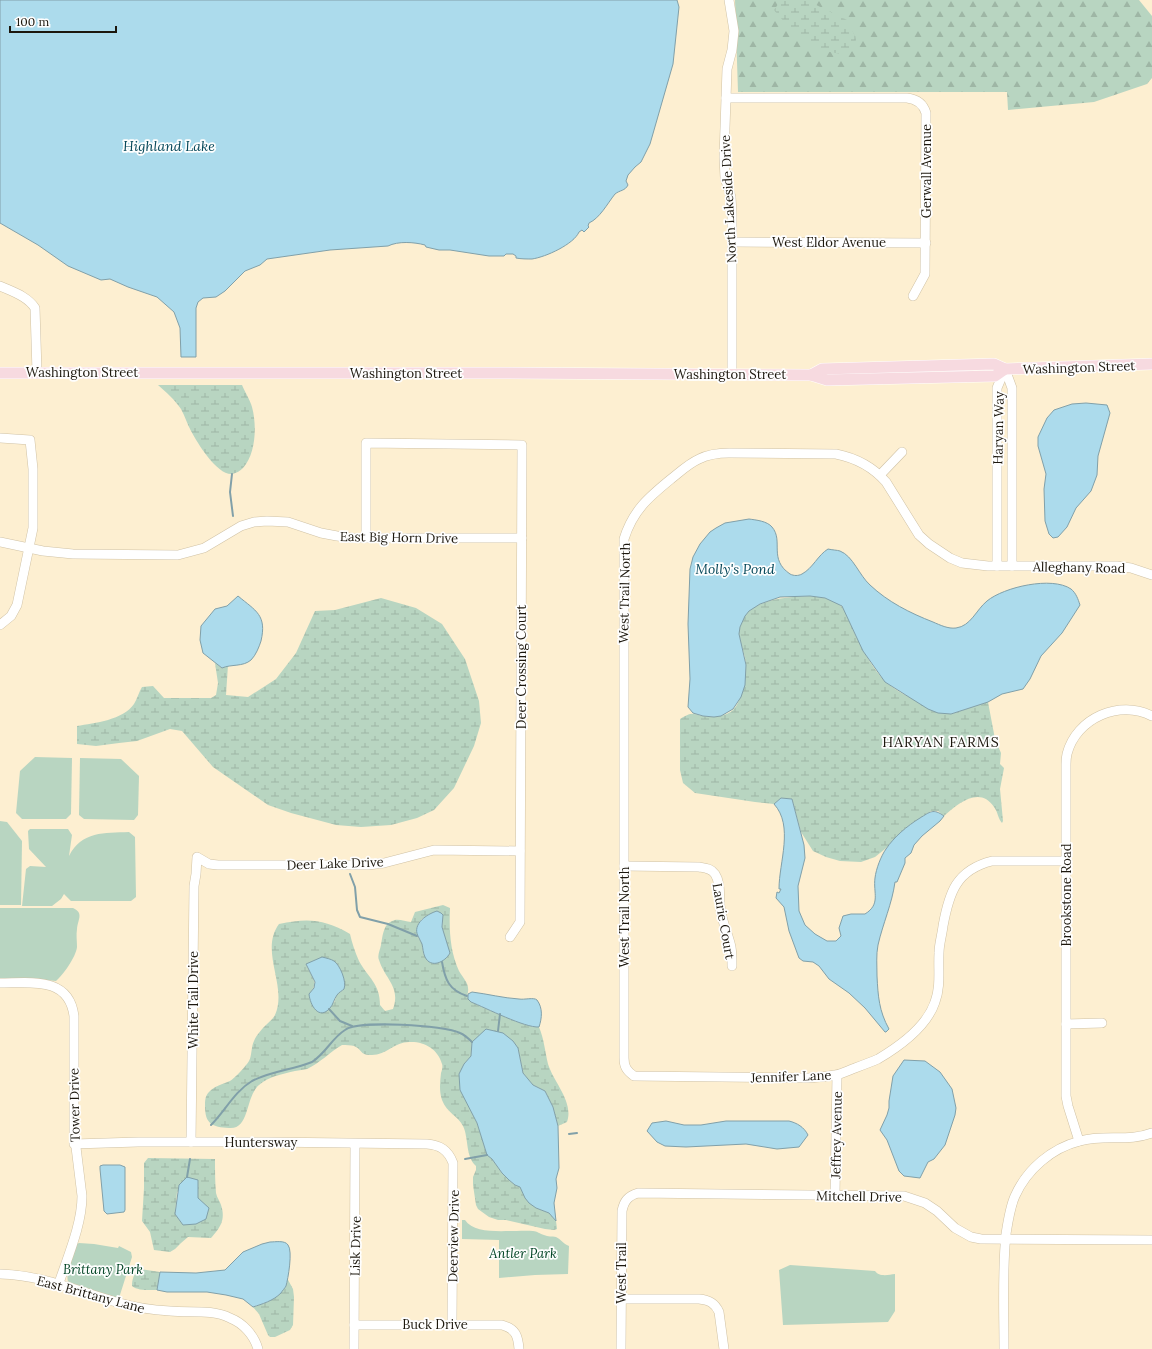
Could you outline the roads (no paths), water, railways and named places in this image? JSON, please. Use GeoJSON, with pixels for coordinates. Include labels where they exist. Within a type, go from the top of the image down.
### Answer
{"type":"FeatureCollection","features":[{"type":"Feature","properties":{"kind":"main road","name":"Washington Street"},"geometry":{"type":"LineString","coordinates":[[0,372],[811,375],[822,369],[994,364],[1005,369],[1152,364]]}},
{"type":"Feature","properties":{"kind":"street","name":"North Lakeside Drive"},"geometry":{"type":"LineString","coordinates":[[728,0],[734,31],[732,50],[727,69],[724,157],[725,178],[731,197],[732,375]]}},
{"type":"Feature","properties":{"kind":"street","name":"Gerwall Avenue"},"geometry":{"type":"LineString","coordinates":[[726,98],[906,98],[914,99],[922,104],[926,120],[925,274],[913,296]]}},
{"type":"Feature","properties":{"kind":"street","name":"West Eldor Avenue"},"geometry":{"type":"LineString","coordinates":[[732,242],[926,243]]}},
{"type":"Feature","properties":{"kind":"street"},"geometry":{"type":"LineString","coordinates":[[0,286],[31,301],[35,308],[36,372]]}},
{"type":"Feature","properties":{"kind":"street","name":"Haryan Way"},"geometry":{"type":"LineString","coordinates":[[1005,369],[997,388],[1005,566]]}},
{"type":"Feature","properties":{"kind":"street","name":"Haryan Way"},"geometry":{"type":"LineString","coordinates":[[1005,369],[1012,388],[1005,566]]}},
{"type":"Feature","properties":{"kind":"street"},"geometry":{"type":"LineString","coordinates":[[0,438],[30,440],[33,469],[33,528],[17,605],[11,616],[0,625]]}},
{"type":"Feature","properties":{"kind":"street","name":"Deer Crossing Court"},"geometry":{"type":"LineString","coordinates":[[366,538],[366,443],[522,445],[520,922],[510,937]]}},
{"type":"Feature","properties":{"kind":"street"},"geometry":{"type":"LineString","coordinates":[[880,475],[902,452]]}},
{"type":"Feature","properties":{"kind":"street","name":"West Trail North"},"geometry":{"type":"LineString","coordinates":[[624,994],[624,539],[632,518],[649,497],[689,465],[699,459],[713,454],[836,454],[863,462],[880,475],[886,482],[919,535],[929,544],[950,558],[962,563],[974,565],[1005,566]]}},
{"type":"Feature","properties":{"kind":"street","name":"East Big Horn Drive"},"geometry":{"type":"LineString","coordinates":[[0,542],[29,548],[73,554],[178,555],[204,548],[241,526],[267,520],[293,523],[320,533],[337,536],[366,538],[522,538]]}},
{"type":"Feature","properties":{"kind":"street","name":"Alleghany Road"},"geometry":{"type":"LineString","coordinates":[[1005,566],[1118,566],[1152,575]]}},
{"type":"Feature","properties":{"kind":"street","name":"Brookstone Road"},"geometry":{"type":"LineString","coordinates":[[1079,1141],[1066,1096],[1066,766],[1068,753],[1073,740],[1081,730],[1089,722],[1100,715],[1114,711],[1126,710],[1142,712],[1152,716]]}},
{"type":"Feature","properties":{"kind":"street","name":"Deer Lake Drive"},"geometry":{"type":"LineString","coordinates":[[198,857],[209,864],[218,865],[368,865],[384,863],[434,850],[520,851]]}},
{"type":"Feature","properties":{"kind":"street","name":"White Tail Drive"},"geometry":{"type":"LineString","coordinates":[[191,1142],[194,886],[198,857]]}},
{"type":"Feature","properties":{"kind":"street","name":"Jennifer Lane"},"geometry":{"type":"LineString","coordinates":[[624,994],[624,1066],[628,1072],[634,1076],[808,1078],[837,1075],[877,1059],[909,1037],[921,1026],[928,1016],[935,1003],[938,991],[939,951],[945,914],[956,883],[964,874],[982,863],[992,861],[1066,861]]}},
{"type":"Feature","properties":{"kind":"street","name":"Laurie Court"},"geometry":{"type":"LineString","coordinates":[[624,866],[699,867],[713,871],[719,882],[722,918],[732,948],[732,966]]}},
{"type":"Feature","properties":{"kind":"street","name":"Tower Drive"},"geometry":{"type":"LineString","coordinates":[[0,983],[29,983],[52,986],[62,991],[71,1002],[74,1016],[74,1144],[82,1204],[79,1222],[59,1283]]}},
{"type":"Feature","properties":{"kind":"street"},"geometry":{"type":"LineString","coordinates":[[1066,1024],[1102,1023]]}},
{"type":"Feature","properties":{"kind":"street","name":"Jeffrey Avenue"},"geometry":{"type":"LineString","coordinates":[[835,1195],[837,1075]]}},
{"type":"Feature","properties":{"kind":"street"},"geometry":{"type":"LineString","coordinates":[[1004,1349],[1004,1250],[1009,1218],[1015,1197],[1026,1176],[1036,1165],[1056,1151],[1079,1141],[1135,1137],[1152,1133]]}},
{"type":"Feature","properties":{"kind":"street","name":"Huntersway"},"geometry":{"type":"LineString","coordinates":[[74,1144],[191,1142],[432,1144],[446,1151]]}},
{"type":"Feature","properties":{"kind":"street","name":"Lisk Drive"},"geometry":{"type":"LineString","coordinates":[[354,1349],[355,1144]]}},
{"type":"Feature","properties":{"kind":"street","name":"Deerview Drive"},"geometry":{"type":"LineString","coordinates":[[446,1151],[451,1157],[454,1172],[452,1324]]}},
{"type":"Feature","properties":{"kind":"street","name":"Mitchell Drive"},"geometry":{"type":"LineString","coordinates":[[627,1198],[638,1193],[904,1196],[926,1203],[955,1228],[981,1239],[1152,1240]]}},
{"type":"Feature","properties":{"kind":"street","name":"West Trail"},"geometry":{"type":"LineString","coordinates":[[621,1349],[622,1211],[627,1198]]}},
{"type":"Feature","properties":{"kind":"street","name":"East Brittany Lane"},"geometry":{"type":"LineString","coordinates":[[0,1274],[17,1274],[59,1283],[116,1302],[150,1310],[219,1314],[242,1325],[256,1343],[258,1349]]}},
{"type":"Feature","properties":{"kind":"street"},"geometry":{"type":"LineString","coordinates":[[621,1299],[699,1299],[711,1302],[717,1307],[719,1312],[724,1349]]}},
{"type":"Feature","properties":{"kind":"street","name":"Buck Drive"},"geometry":{"type":"LineString","coordinates":[[354,1325],[502,1325],[514,1332],[518,1339],[518,1349]]}},
{"type":"Feature","properties":{"kind":"water","name":"Highland Lake"},"geometry":{"type":"Polygon","coordinates":[[[0,0],[677,0],[679,7],[673,64],[650,144],[641,162],[628,175],[626,181],[628,185],[627,187],[615,194],[600,214],[589,223],[589,227],[584,232],[582,230],[579,232],[572,241],[552,253],[532,259],[516,258],[513,254],[506,254],[504,256],[489,256],[450,250],[439,250],[426,247],[425,245],[421,244],[406,242],[388,246],[330,250],[267,259],[260,265],[245,271],[225,291],[216,297],[203,298],[198,302],[196,308],[196,357],[181,357],[180,328],[174,312],[157,297],[110,279],[101,280],[68,266],[38,245],[0,223],[0,0]]]}},
{"type":"Feature","properties":{"kind":"water"},"geometry":{"type":"Polygon","coordinates":[[[1086,403],[1107,405],[1110,413],[1098,456],[1097,475],[1091,491],[1076,508],[1067,527],[1058,537],[1053,538],[1049,534],[1045,521],[1044,489],[1046,474],[1038,446],[1038,437],[1047,418],[1054,410],[1072,404],[1086,403]]]}},
{"type":"Feature","properties":{"kind":"water","name":"Molly's Pond"},"geometry":{"type":"Polygon","coordinates":[[[749,519],[764,522],[772,527],[777,538],[778,556],[780,562],[783,568],[790,574],[796,576],[802,574],[828,549],[840,551],[849,557],[866,581],[884,597],[924,619],[947,627],[961,627],[970,621],[987,601],[1005,591],[1028,585],[1052,583],[1063,585],[1073,591],[1077,596],[1080,605],[1062,633],[1041,656],[1030,679],[1023,689],[1002,694],[988,702],[951,714],[938,713],[928,709],[885,682],[863,651],[842,606],[825,598],[810,596],[780,597],[760,604],[749,611],[740,627],[739,634],[746,665],[745,685],[741,697],[733,709],[721,716],[703,716],[693,713],[688,707],[690,679],[688,624],[690,569],[693,557],[700,544],[710,532],[725,523],[749,519]]]}},
{"type":"Feature","properties":{"kind":"water"},"geometry":{"type":"Polygon","coordinates":[[[238,596],[255,610],[261,619],[261,641],[251,660],[241,665],[222,668],[203,653],[200,640],[201,626],[215,609],[227,606],[238,596]]]}},
{"type":"Feature","properties":{"kind":"water"},"geometry":{"type":"Polygon","coordinates":[[[781,798],[792,799],[804,845],[805,858],[798,886],[799,911],[805,925],[815,934],[827,941],[836,941],[841,936],[839,928],[843,916],[851,914],[865,914],[873,906],[875,902],[875,878],[878,867],[884,852],[893,840],[910,825],[929,813],[937,812],[944,816],[922,836],[914,845],[911,853],[905,858],[905,863],[897,882],[895,882],[892,898],[880,937],[877,953],[877,983],[881,1010],[889,1029],[886,1032],[865,1008],[849,993],[829,979],[819,966],[813,962],[803,961],[799,958],[789,931],[784,907],[776,898],[777,892],[779,893],[781,889],[779,889],[784,833],[780,813],[774,804],[781,798]]]}},
{"type":"Feature","properties":{"kind":"water"},"geometry":{"type":"Polygon","coordinates":[[[437,911],[443,915],[442,927],[450,953],[445,959],[438,963],[431,963],[425,957],[423,952],[422,944],[418,937],[417,927],[425,917],[437,911]]]}},
{"type":"Feature","properties":{"kind":"water"},"geometry":{"type":"Polygon","coordinates":[[[322,957],[334,961],[339,966],[345,986],[344,989],[337,995],[330,1008],[326,1012],[322,1013],[316,1010],[311,1003],[309,994],[314,988],[315,982],[306,964],[322,957]]]}},
{"type":"Feature","properties":{"kind":"water"},"geometry":{"type":"Polygon","coordinates":[[[472,992],[521,999],[536,999],[541,1010],[539,1027],[515,1021],[471,1002],[468,999],[468,994],[472,992]]]}},
{"type":"Feature","properties":{"kind":"water"},"geometry":{"type":"Polygon","coordinates":[[[486,1029],[503,1033],[513,1041],[518,1048],[523,1073],[533,1085],[545,1091],[553,1107],[558,1126],[559,1168],[556,1179],[557,1188],[554,1203],[556,1221],[549,1213],[536,1208],[529,1203],[520,1187],[509,1180],[487,1155],[477,1123],[460,1090],[459,1074],[464,1064],[471,1056],[472,1042],[486,1029]]]}},
{"type":"Feature","properties":{"kind":"water"},"geometry":{"type":"Polygon","coordinates":[[[904,1060],[925,1061],[940,1072],[952,1089],[956,1108],[945,1145],[934,1159],[928,1162],[920,1178],[904,1176],[899,1171],[887,1140],[880,1130],[889,1108],[893,1076],[904,1060]]]}},
{"type":"Feature","properties":{"kind":"water"},"geometry":{"type":"Polygon","coordinates":[[[666,1121],[684,1125],[701,1125],[726,1121],[789,1121],[800,1126],[808,1135],[799,1147],[777,1149],[746,1144],[686,1147],[665,1146],[657,1142],[647,1131],[652,1123],[666,1121]]]}},
{"type":"Feature","properties":{"kind":"water"},"geometry":{"type":"Polygon","coordinates":[[[120,1165],[125,1167],[124,1212],[107,1214],[104,1211],[100,1169],[100,1166],[120,1165]]]}},
{"type":"Feature","properties":{"kind":"water"},"geometry":{"type":"Polygon","coordinates":[[[187,1177],[198,1180],[198,1198],[209,1208],[206,1219],[196,1224],[183,1225],[175,1214],[179,1185],[187,1177]]]}},
{"type":"Feature","properties":{"kind":"water"},"geometry":{"type":"Polygon","coordinates":[[[270,1242],[287,1243],[290,1259],[286,1286],[278,1296],[267,1302],[253,1307],[243,1299],[226,1295],[207,1292],[167,1292],[157,1290],[160,1272],[196,1273],[225,1270],[243,1252],[270,1242]]]}},
{"type":"Feature","properties":{"kind":"waterway"},"geometry":{"type":"LineString","coordinates":[[232,474],[230,492],[233,516]]}},
{"type":"Feature","properties":{"kind":"waterway"},"geometry":{"type":"LineString","coordinates":[[350,874],[355,887],[357,910],[360,917],[388,924],[417,936]]}},
{"type":"Feature","properties":{"kind":"waterway"},"geometry":{"type":"LineString","coordinates":[[442,962],[446,979],[449,984],[456,991],[467,996]]}},
{"type":"Feature","properties":{"kind":"waterway"},"geometry":{"type":"LineString","coordinates":[[329,1009],[340,1021],[352,1026]]}},
{"type":"Feature","properties":{"kind":"waterway"},"geometry":{"type":"LineString","coordinates":[[498,1031],[500,1014]]}},
{"type":"Feature","properties":{"kind":"waterway"},"geometry":{"type":"LineString","coordinates":[[211,1125],[240,1090],[246,1085],[267,1075],[312,1062],[340,1033],[353,1027],[383,1024],[438,1028],[460,1033],[472,1042]]}},
{"type":"Feature","properties":{"kind":"waterway"},"geometry":{"type":"LineString","coordinates":[[569,1134],[577,1133]]}},
{"type":"Feature","properties":{"kind":"waterway"},"geometry":{"type":"LineString","coordinates":[[465,1159],[487,1155]]}},
{"type":"Feature","properties":{"kind":"waterway"},"geometry":{"type":"LineString","coordinates":[[187,1177],[190,1159]]}},
{"type":"Feature","properties":{"kind":"district","name":"HARYAN FARMS"},"geometry":{"type":"Point","coordinates":[941,742]}},
{"type":"Feature","properties":{"kind":"park label","name":"Antler Park"},"geometry":{"type":"Point","coordinates":[523,1253]}},
{"type":"Feature","properties":{"kind":"park label","name":"Brittany Park"},"geometry":{"type":"Point","coordinates":[103,1269]}}]}
